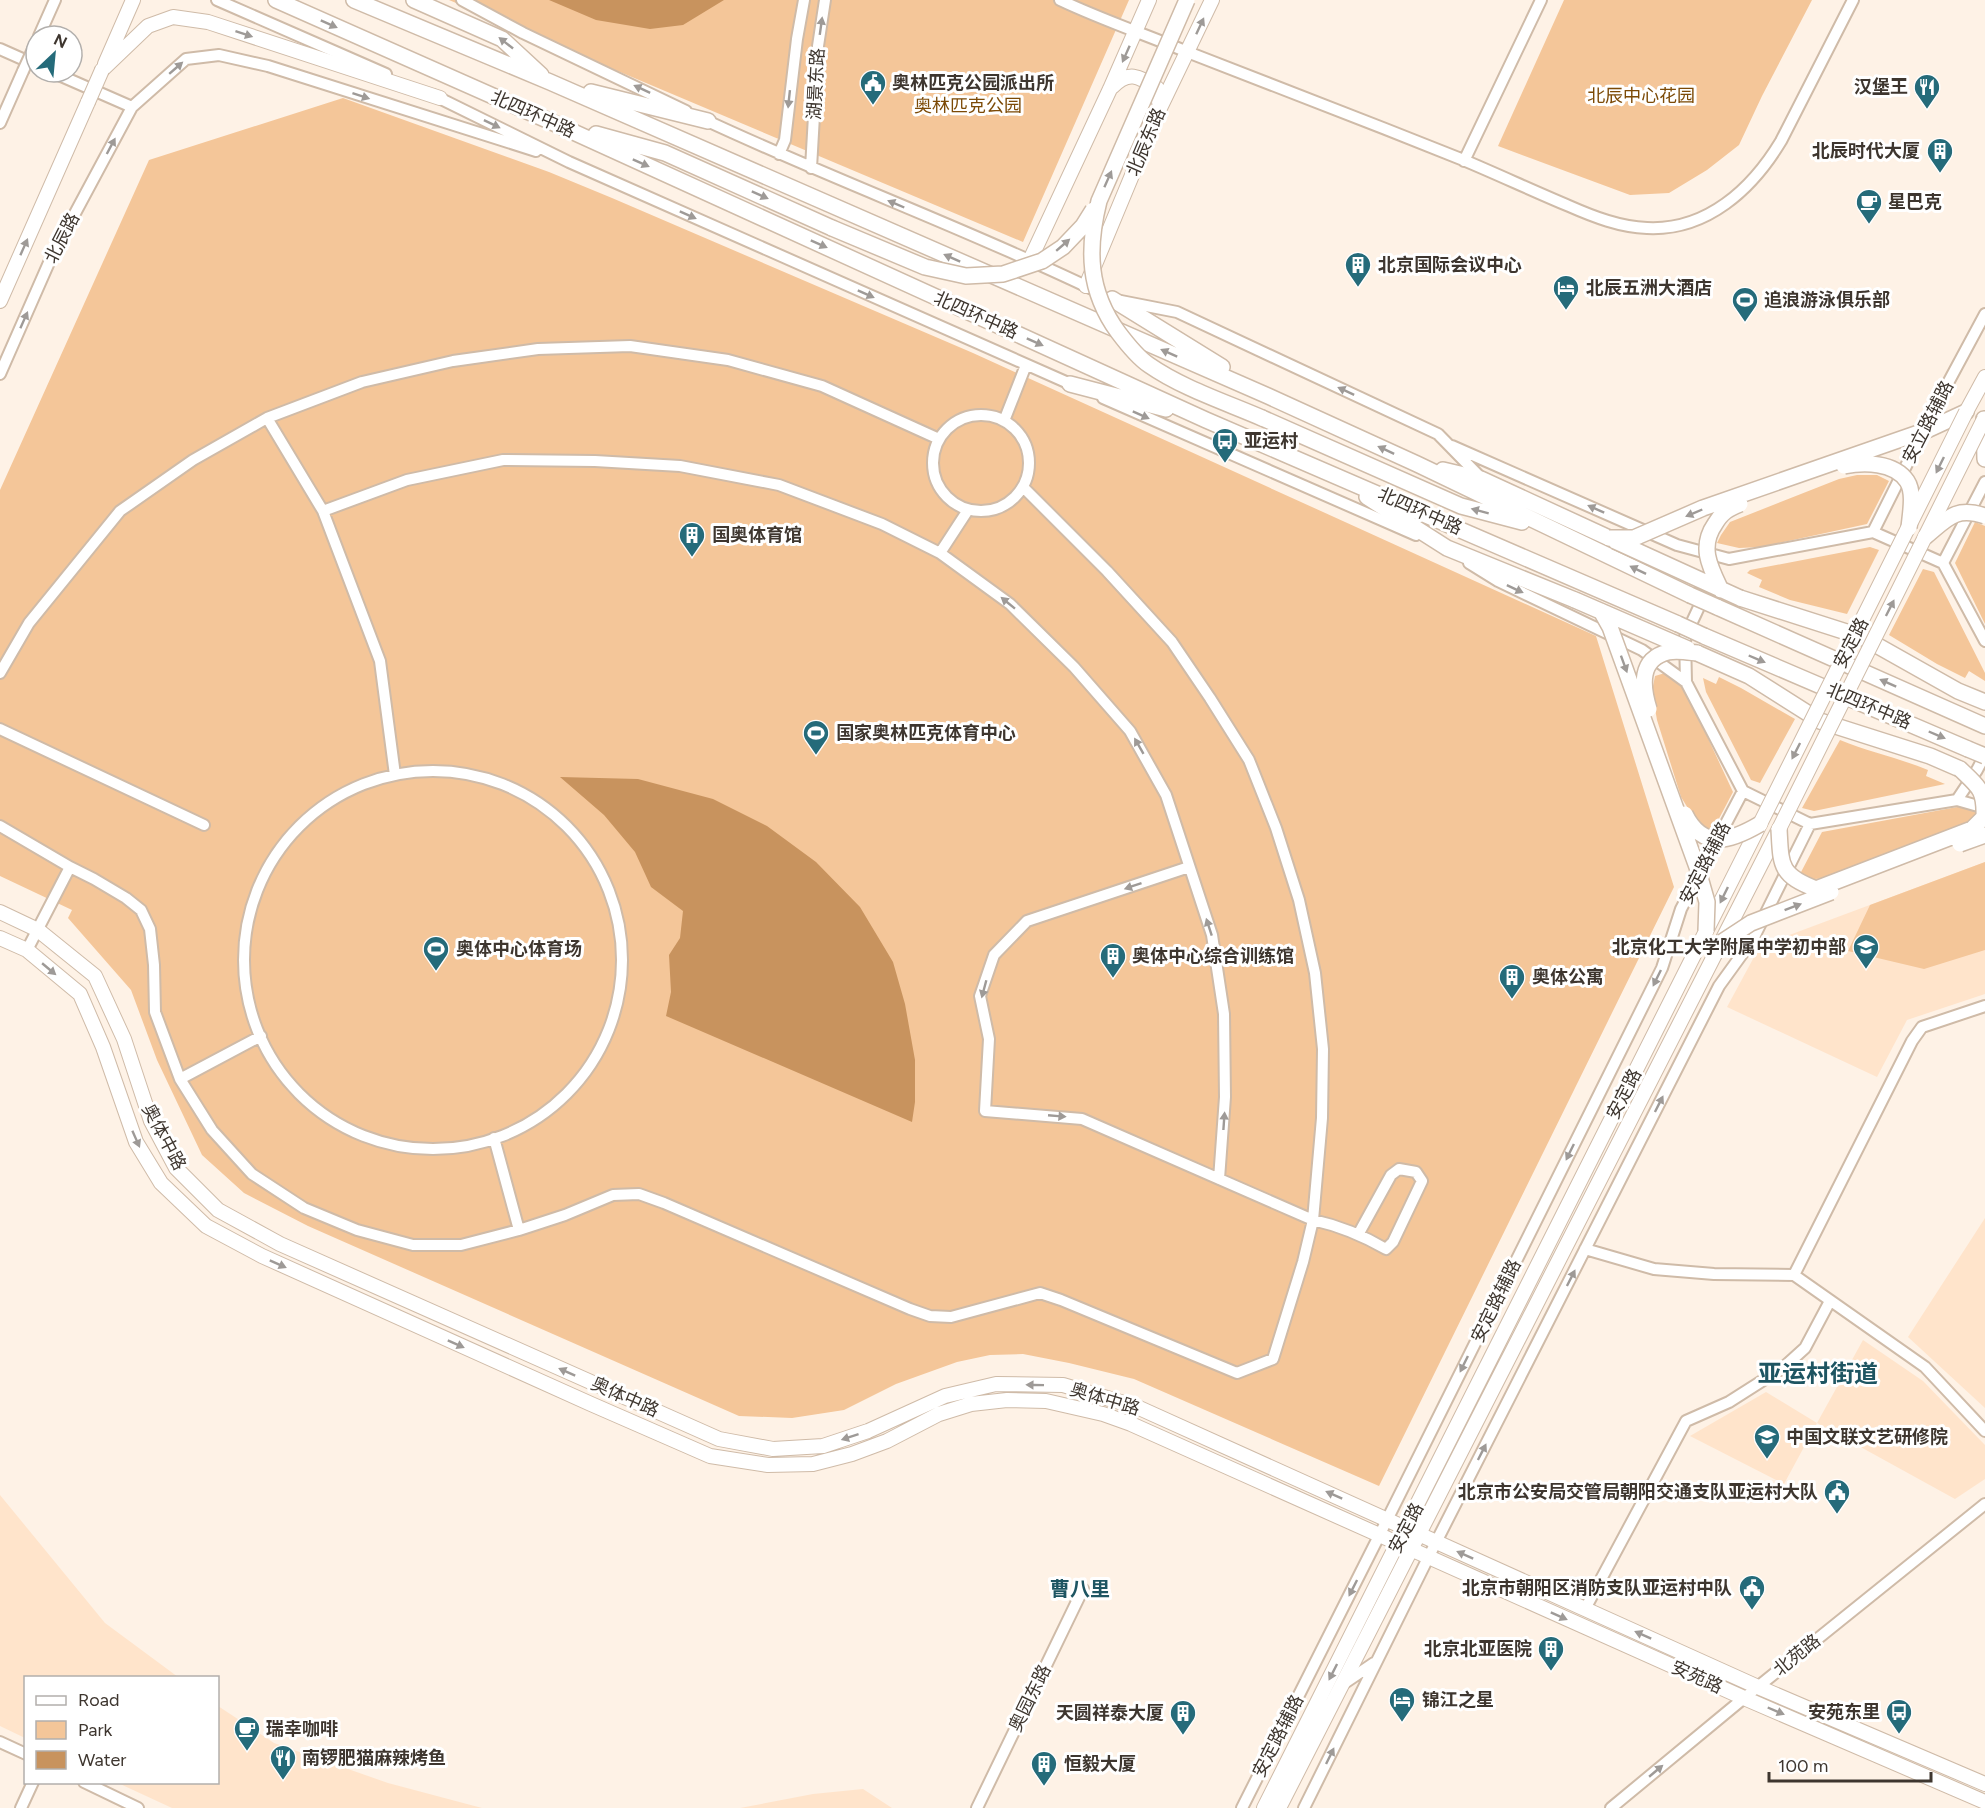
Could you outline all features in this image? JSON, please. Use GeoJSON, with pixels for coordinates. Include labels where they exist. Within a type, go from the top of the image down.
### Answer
{"type":"FeatureCollection","features":[{"type":"Feature","properties":{"kind":"highway","name":"北四环中路"},"geometry":{"type":"LineString","coordinates":[[276,0],[547,120],[1206,420],[1985,755]]}},
{"type":"Feature","properties":{"kind":"highway","name":"北四环中路"},"geometry":{"type":"LineString","coordinates":[[354,0],[550,82],[1268,396],[1417,464],[1690,595],[1982,725]]}},
{"type":"Feature","properties":{"kind":"highway"},"geometry":{"type":"LineString","coordinates":[[414,0],[502,39],[550,82],[708,121]]}},
{"type":"Feature","properties":{"kind":"highway"},"geometry":{"type":"LineString","coordinates":[[547,120],[665,153],[925,267],[966,276],[1003,274],[1042,261],[1063,247],[1083,226],[1099,201],[1187,0]]}},
{"type":"Feature","properties":{"kind":"highway"},"geometry":{"type":"LineString","coordinates":[[1099,201],[1093,227],[1091,252],[1100,300],[1128,346],[1148,365],[1175,380],[1461,506],[1557,531]]}},
{"type":"Feature","properties":{"kind":"highway"},"geometry":{"type":"LineString","coordinates":[[1112,299],[1268,396]]}},
{"type":"Feature","properties":{"kind":"highway"},"geometry":{"type":"LineString","coordinates":[[1070,384],[1206,420]]}},
{"type":"Feature","properties":{"kind":"highway"},"geometry":{"type":"LineString","coordinates":[[1609,538],[1634,538],[1703,508],[1927,430],[1966,412]]}},
{"type":"Feature","properties":{"kind":"highway"},"geometry":{"type":"LineString","coordinates":[[1984,417],[1985,459]]}},
{"type":"Feature","properties":{"kind":"highway"},"geometry":{"type":"LineString","coordinates":[[1721,590],[1705,548],[1708,532],[1725,510],[1836,468],[1858,463],[1878,465],[1894,470],[1907,481],[1911,496],[1909,528]]}},
{"type":"Feature","properties":{"kind":"highway"},"geometry":{"type":"LineString","coordinates":[[1417,464],[1481,478],[1740,598],[1862,637],[1958,691],[1985,702]]}},
{"type":"Feature","properties":{"kind":"highway"},"geometry":{"type":"LineString","coordinates":[[1330,472],[1447,548],[1601,611],[1749,676],[1820,721],[1930,756],[1985,780]]}},
{"type":"Feature","properties":{"kind":"highway"},"geometry":{"type":"LineString","coordinates":[[1925,537],[1953,514],[1968,511],[1985,516]]}},
{"type":"Feature","properties":{"kind":"highway"},"geometry":{"type":"LineString","coordinates":[[1601,611],[1610,627],[1697,867],[1707,902],[1706,931]]}},
{"type":"Feature","properties":{"kind":"highway"},"geometry":{"type":"LineString","coordinates":[[1696,653],[1670,651],[1654,657],[1643,680],[1645,697],[1674,789],[1692,827],[1704,836],[1721,840],[1740,835],[1760,824]]}},
{"type":"Feature","properties":{"kind":"highway"},"geometry":{"type":"LineString","coordinates":[[1779,829],[1780,857],[1787,875],[1801,884],[1816,889],[1972,829],[1984,817],[1985,798],[1975,783],[1960,769]]}},
{"type":"Feature","properties":{"kind":"highway"},"geometry":{"type":"LineString","coordinates":[[1722,942],[1751,923],[1985,835]]}},
{"type":"Feature","properties":{"kind":"main road"},"geometry":{"type":"LineString","coordinates":[[1030,260],[1149,0]]}},
{"type":"Feature","properties":{"kind":"main road","name":"北辰东路"},"geometry":{"type":"LineString","coordinates":[[1086,286],[1160,108],[1212,0]]}},
{"type":"Feature","properties":{"kind":"main road","name":"北辰路"},"geometry":{"type":"LineString","coordinates":[[0,301],[130,6]]}},
{"type":"Feature","properties":{"kind":"main road"},"geometry":{"type":"LineString","coordinates":[[102,70],[148,26],[173,17],[208,22],[440,98]]}},
{"type":"Feature","properties":{"kind":"main road"},"geometry":{"type":"LineString","coordinates":[[1110,89],[1122,77],[1131,75],[1157,88],[1160,108]]}},
{"type":"Feature","properties":{"kind":"main road","name":"安定路"},"geometry":{"type":"LineString","coordinates":[[1264,1808],[1404,1547],[1706,931],[1984,378]]}},
{"type":"Feature","properties":{"kind":"main road","name":"安定路"},"geometry":{"type":"LineString","coordinates":[[1412,1531],[1711,965],[1984,417]]}},
{"type":"Feature","properties":{"kind":"main road","name":"奥体中路"},"geometry":{"type":"LineString","coordinates":[[0,912],[38,930],[95,976],[124,1039],[151,1121],[176,1168],[218,1210],[280,1244],[719,1439],[773,1449],[823,1446],[868,1431],[945,1396],[996,1384],[1063,1385],[1137,1407],[1412,1531]]}},
{"type":"Feature","properties":{"kind":"main road","name":"奥体中路"},"geometry":{"type":"LineString","coordinates":[[0,938],[27,950],[80,994],[103,1047],[136,1142],[161,1183],[206,1226],[262,1256],[591,1404],[710,1455],[768,1464],[813,1464],[852,1454],[887,1441],[939,1414],[971,1404],[1007,1400],[1046,1401],[1102,1414],[1131,1424],[1404,1547]]}},
{"type":"Feature","properties":{"kind":"main road","name":"安苑路"},"geometry":{"type":"LineString","coordinates":[[1412,1531],[1758,1687],[1985,1784]]}},
{"type":"Feature","properties":{"kind":"main road","name":"安定路"},"geometry":{"type":"LineString","coordinates":[[1280,1808],[1342,1685],[1404,1547]]}},
{"type":"Feature","properties":{"kind":"main road","name":"安苑路"},"geometry":{"type":"LineString","coordinates":[[1404,1547],[1985,1802]]}},
{"type":"Feature","properties":{"kind":"street"},"geometry":{"type":"LineString","coordinates":[[44,24],[55,0]]}},
{"type":"Feature","properties":{"kind":"street","name":"北四环中路"},"geometry":{"type":"LineString","coordinates":[[217,0],[440,98],[569,162],[1447,548],[1498,581],[1642,650],[1686,682]]}},
{"type":"Feature","properties":{"kind":"street"},"geometry":{"type":"LineString","coordinates":[[462,0],[523,33],[779,154],[1030,260],[1112,299],[1177,312],[1438,434],[1481,478]]}},
{"type":"Feature","properties":{"kind":"street","name":"湖景东路"},"geometry":{"type":"LineString","coordinates":[[779,154],[785,140],[795,49],[804,0]]}},
{"type":"Feature","properties":{"kind":"street","name":"湖景东路"},"geometry":{"type":"LineString","coordinates":[[811,168],[818,46],[825,0]]}},
{"type":"Feature","properties":{"kind":"street"},"geometry":{"type":"LineString","coordinates":[[1060,0],[1135,33],[1188,51],[1464,161],[1599,219],[1626,226],[1649,228],[1677,226],[1699,219],[1723,206],[1751,184],[1767,164],[1853,0]]}},
{"type":"Feature","properties":{"kind":"street"},"geometry":{"type":"LineString","coordinates":[[1464,161],[1541,0]]}},
{"type":"Feature","properties":{"kind":"street"},"geometry":{"type":"LineString","coordinates":[[0,49],[24,60]]}},
{"type":"Feature","properties":{"kind":"street"},"geometry":{"type":"LineString","coordinates":[[79,84],[132,107],[186,59],[219,55],[268,66],[569,162]]}},
{"type":"Feature","properties":{"kind":"street"},"geometry":{"type":"LineString","coordinates":[[0,123],[24,69]]}},
{"type":"Feature","properties":{"kind":"street","name":"北辰路"},"geometry":{"type":"LineString","coordinates":[[0,374],[51,258],[132,107]]}},
{"type":"Feature","properties":{"kind":"street","name":"安立路辅路"},"geometry":{"type":"LineString","coordinates":[[1874,532],[1941,396],[1985,314]]}},
{"type":"Feature","properties":{"kind":"street"},"geometry":{"type":"LineString","coordinates":[[0,673],[29,623],[120,511],[193,460],[267,418],[362,382],[453,361],[538,349],[630,346],[728,360],[822,386],[939,439]]}},
{"type":"Feature","properties":{"kind":"street"},"geometry":{"type":"LineString","coordinates":[[1004,421],[1026,364]]}},
{"type":"Feature","properties":{"kind":"street"},"geometry":{"type":"LineString","coordinates":[[975,415],[990,416],[1004,421],[1016,430],[1025,443],[1029,457],[1029,472],[1023,487],[1013,499],[1000,508],[984,511],[968,510],[955,504],[944,494],[936,481],[933,467],[934,452],[939,439],[949,427],[961,419],[975,415]]}},
{"type":"Feature","properties":{"kind":"street"},"geometry":{"type":"LineString","coordinates":[[267,418],[323,511],[380,661],[395,775]]}},
{"type":"Feature","properties":{"kind":"street"},"geometry":{"type":"LineString","coordinates":[[1446,443],[1677,544],[1729,560],[1874,532],[1943,563],[1985,641]]}},
{"type":"Feature","properties":{"kind":"street"},"geometry":{"type":"LineString","coordinates":[[323,511],[407,480],[503,460],[596,461],[669,466],[779,485],[882,524],[940,553],[1010,604],[1074,667],[1130,731],[1167,795],[1212,935],[1224,1014],[1226,1097],[1219,1179]]}},
{"type":"Feature","properties":{"kind":"street"},"geometry":{"type":"LineString","coordinates":[[1943,563],[1985,482]]}},
{"type":"Feature","properties":{"kind":"street"},"geometry":{"type":"LineString","coordinates":[[0,825],[118,893],[141,910],[150,929],[154,964],[155,1012],[180,1079],[212,1130],[252,1174],[304,1208],[357,1230],[412,1245],[461,1245],[566,1215],[613,1195],[639,1194],[930,1316],[951,1317],[1040,1293],[1237,1373],[1273,1359],[1313,1220],[1322,1118],[1323,1049],[1313,963],[1299,900],[1276,828],[1249,760],[1172,642],[1107,571],[1023,487]]}},
{"type":"Feature","properties":{"kind":"street"},"geometry":{"type":"LineString","coordinates":[[940,553],[968,510]]}},
{"type":"Feature","properties":{"kind":"street"},"geometry":{"type":"LineString","coordinates":[[1729,560],[1708,587],[1685,637],[1686,682],[1743,791],[1810,824],[1957,800],[1985,808]]}},
{"type":"Feature","properties":{"kind":"street"},"geometry":{"type":"LineString","coordinates":[[0,729],[204,825]]}},
{"type":"Feature","properties":{"kind":"street"},"geometry":{"type":"LineString","coordinates":[[1957,800],[1985,755]]}},
{"type":"Feature","properties":{"kind":"street"},"geometry":{"type":"LineString","coordinates":[[427,771],[466,774],[504,785],[532,800],[558,818],[580,841],[598,867],[616,911],[621,942],[621,981],[613,1020],[600,1049],[583,1075],[562,1098],[524,1126],[495,1138],[453,1148],[388,1143],[329,1117],[304,1097],[282,1073],[261,1036],[248,993],[245,948],[253,904],[271,863],[298,828],[333,800],[353,789],[395,775],[427,771]]}},
{"type":"Feature","properties":{"kind":"street","name":"安定路辅路"},"geometry":{"type":"LineString","coordinates":[[1242,1808],[1662,968],[1681,909],[1743,791]]}},
{"type":"Feature","properties":{"kind":"street"},"geometry":{"type":"LineString","coordinates":[[1304,1808],[1428,1558],[1719,986],[1753,939],[1810,824]]}},
{"type":"Feature","properties":{"kind":"street"},"geometry":{"type":"LineString","coordinates":[[27,950],[70,867]]}},
{"type":"Feature","properties":{"kind":"street"},"geometry":{"type":"LineString","coordinates":[[1189,867],[1027,921],[994,955],[980,996],[989,1039],[985,1111],[1082,1119],[1313,1220],[1359,1233],[1386,1249],[1393,1242],[1422,1181],[1416,1172],[1399,1168],[1391,1175],[1359,1233]]}},
{"type":"Feature","properties":{"kind":"street"},"geometry":{"type":"LineString","coordinates":[[1794,1275],[1917,1034],[1922,1027],[1985,1006]]}},
{"type":"Feature","properties":{"kind":"street"},"geometry":{"type":"LineString","coordinates":[[180,1079],[261,1036]]}},
{"type":"Feature","properties":{"kind":"street"},"geometry":{"type":"LineString","coordinates":[[495,1138],[519,1230]]}},
{"type":"Feature","properties":{"kind":"street"},"geometry":{"type":"LineString","coordinates":[[1585,1249],[1654,1269],[1714,1274],[1794,1275],[1924,1367],[1985,1431]]}},
{"type":"Feature","properties":{"kind":"street"},"geometry":{"type":"LineString","coordinates":[[1585,1609],[1686,1421],[1729,1402],[1784,1367],[1805,1348],[1830,1301]]}},
{"type":"Feature","properties":{"kind":"street","name":"北苑路"},"geometry":{"type":"LineString","coordinates":[[1611,1808],[1985,1504]]}},
{"type":"Feature","properties":{"kind":"street","name":"奥园东路"},"geometry":{"type":"LineString","coordinates":[[977,1808],[1083,1589]]}},
{"type":"Feature","properties":{"kind":"street","name":"安定路"},"geometry":{"type":"LineString","coordinates":[[1342,1685],[1377,1661]]}},
{"type":"Feature","properties":{"kind":"street"},"geometry":{"type":"LineString","coordinates":[[0,1742],[24,1753]]}},
{"type":"Feature","properties":{"kind":"street"},"geometry":{"type":"LineString","coordinates":[[21,1808],[32,1784]]}},
{"type":"Feature","properties":{"kind":"street"},"geometry":{"type":"LineString","coordinates":[[88,1784],[138,1808]]}},
{"type":"Feature","properties":{"kind":"shaded area","name":"北京化工大学附属中学初中部"},"geometry":{"type":"Polygon","coordinates":[[[1985,862],[1985,994],[1907,1020],[1877,1077],[1727,1007],[1760,946],[1985,862]]]}},
{"type":"Feature","properties":{"kind":"shaded area"},"geometry":{"type":"Polygon","coordinates":[[[1985,1218],[1985,1408],[1908,1337],[1985,1218]]]}},
{"type":"Feature","properties":{"kind":"shaded area"},"geometry":{"type":"Polygon","coordinates":[[[1863,1340],[1923,1381],[1985,1445],[1985,1479],[1955,1499],[1817,1423],[1863,1340]]]}},
{"type":"Feature","properties":{"kind":"shaded area","name":"中国文联文艺研修院"},"geometry":{"type":"Polygon","coordinates":[[[1766,1392],[1817,1423],[1784,1484],[1690,1436],[1766,1392]]]}},
{"type":"Feature","properties":{"kind":"shaded area"},"geometry":{"type":"Polygon","coordinates":[[[0,1495],[105,1623],[177,1676],[24,1676],[24,1738],[0,1726],[0,1495]]]}},
{"type":"Feature","properties":{"kind":"shaded area"},"geometry":{"type":"Polygon","coordinates":[[[219,1707],[274,1743],[388,1783],[482,1808],[172,1808],[120,1784],[219,1784],[219,1707]]]}},
{"type":"Feature","properties":{"kind":"shaded area"},"geometry":{"type":"Polygon","coordinates":[[[863,1789],[892,1808],[740,1808],[813,1794],[863,1789]]]}},
{"type":"Feature","properties":{"kind":"green space","name":"奥林匹克公园"},"geometry":{"type":"Polygon","coordinates":[[[449,0],[1129,0],[1023,242],[449,0]]]}},
{"type":"Feature","properties":{"kind":"green space","name":"北辰中心花园"},"geometry":{"type":"Polygon","coordinates":[[[1564,0],[1812,0],[1739,145],[1707,170],[1669,193],[1630,195],[1498,146],[1564,0]]]}},
{"type":"Feature","properties":{"kind":"green space","name":"国家奥林匹克体育中心"},"geometry":{"type":"Polygon","coordinates":[[[343,98],[549,172],[973,353],[1596,636],[1674,887],[1379,1486],[1134,1379],[1023,1354],[990,1355],[957,1362],[896,1384],[844,1410],[792,1418],[739,1416],[308,1226],[244,1193],[202,1155],[157,1060],[131,990],[68,918],[72,910],[0,876],[0,490],[149,160],[343,98]]]}},
{"type":"Feature","properties":{"kind":"green space"},"geometry":{"type":"Polygon","coordinates":[[[1857,475],[1877,475],[1889,481],[1867,524],[1761,547],[1739,548],[1717,543],[1730,522],[1839,479],[1857,475]]]}},
{"type":"Feature","properties":{"kind":"green space"},"geometry":{"type":"Polygon","coordinates":[[[1975,522],[1985,526],[1985,624],[1955,563],[1975,522]]]}},
{"type":"Feature","properties":{"kind":"green space"},"geometry":{"type":"Polygon","coordinates":[[[1870,547],[1879,550],[1847,614],[1790,600],[1759,587],[1762,580],[1747,573],[1750,570],[1870,547]]]}},
{"type":"Feature","properties":{"kind":"green space"},"geometry":{"type":"Polygon","coordinates":[[[1923,569],[1934,572],[1985,673],[1985,681],[1969,671],[1965,678],[1889,635],[1923,569]]]}},
{"type":"Feature","properties":{"kind":"green space"},"geometry":{"type":"Polygon","coordinates":[[[1665,673],[1679,680],[1686,691],[1733,792],[1713,830],[1699,826],[1681,797],[1657,720],[1652,691],[1655,676],[1665,673]]]}},
{"type":"Feature","properties":{"kind":"green space"},"geometry":{"type":"Polygon","coordinates":[[[1719,677],[1795,719],[1760,783],[1751,780],[1706,692],[1703,678],[1716,684],[1719,677]]]}},
{"type":"Feature","properties":{"kind":"green space"},"geometry":{"type":"Polygon","coordinates":[[[1840,740],[1928,770],[1926,776],[1945,784],[1814,811],[1802,808],[1840,740]]]}},
{"type":"Feature","properties":{"kind":"green space"},"geometry":{"type":"Polygon","coordinates":[[[1968,805],[1979,809],[1975,823],[1837,878],[1814,879],[1800,874],[1822,832],[1968,805]]]}},
{"type":"Feature","properties":{"kind":"green space"},"geometry":{"type":"Polygon","coordinates":[[[1985,862],[1985,950],[1924,969],[1848,951],[1870,905],[1985,862]]]}},
{"type":"Feature","properties":{"kind":"water"},"geometry":{"type":"Polygon","coordinates":[[[549,0],[724,0],[683,25],[650,29],[596,20],[549,0]]]}},
{"type":"Feature","properties":{"kind":"water"},"geometry":{"type":"Polygon","coordinates":[[[560,777],[638,779],[713,799],[767,826],[816,862],[860,907],[893,962],[905,1004],[915,1060],[915,1102],[912,1122],[666,1016],[671,992],[669,955],[680,938],[683,911],[651,887],[635,852],[604,815],[560,777]]]}},
{"type":"Feature","properties":{"kind":"place","name":"奥林匹克公园派出所"},"geometry":{"type":"Point","coordinates":[873,106]}},
{"type":"Feature","properties":{"kind":"place","name":"汉堡王"},"geometry":{"type":"Point","coordinates":[1927,110]}},
{"type":"Feature","properties":{"kind":"place","name":"北辰时代大厦"},"geometry":{"type":"Point","coordinates":[1940,174]}},
{"type":"Feature","properties":{"kind":"place","name":"星巴克"},"geometry":{"type":"Point","coordinates":[1869,225]}},
{"type":"Feature","properties":{"kind":"place","name":"北京国际会议中心"},"geometry":{"type":"Point","coordinates":[1358,288]}},
{"type":"Feature","properties":{"kind":"place","name":"北辰五洲大酒店"},"geometry":{"type":"Point","coordinates":[1566,311]}},
{"type":"Feature","properties":{"kind":"place","name":"追浪游泳俱乐部"},"geometry":{"type":"Point","coordinates":[1745,323]}},
{"type":"Feature","properties":{"kind":"place","name":"亚运村"},"geometry":{"type":"Point","coordinates":[1225,464]}},
{"type":"Feature","properties":{"kind":"place","name":"国奥体育馆"},"geometry":{"type":"Point","coordinates":[692,558]}},
{"type":"Feature","properties":{"kind":"place","name":"国家奥林匹克体育中心"},"geometry":{"type":"Point","coordinates":[816,756]}},
{"type":"Feature","properties":{"kind":"place","name":"北京化工大学附属中学初中部"},"geometry":{"type":"Point","coordinates":[1866,970]}},
{"type":"Feature","properties":{"kind":"place","name":"奥体中心体育场"},"geometry":{"type":"Point","coordinates":[436,972]}},
{"type":"Feature","properties":{"kind":"place","name":"奥体中心综合训练馆"},"geometry":{"type":"Point","coordinates":[1113,979]}},
{"type":"Feature","properties":{"kind":"place","name":"奥体公寓"},"geometry":{"type":"Point","coordinates":[1512,1000]}},
{"type":"Feature","properties":{"kind":"place","name":"中国文联文艺研修院"},"geometry":{"type":"Point","coordinates":[1767,1460]}},
{"type":"Feature","properties":{"kind":"place","name":"北京市公安局交管局朝阳交通支队亚运村大队"},"geometry":{"type":"Point","coordinates":[1837,1515]}},
{"type":"Feature","properties":{"kind":"place","name":"北京市朝阳区消防支队亚运村中队"},"geometry":{"type":"Point","coordinates":[1752,1611]}},
{"type":"Feature","properties":{"kind":"place","name":"北京北亚医院"},"geometry":{"type":"Point","coordinates":[1551,1672]}},
{"type":"Feature","properties":{"kind":"place","name":"锦江之星"},"geometry":{"type":"Point","coordinates":[1402,1723]}},
{"type":"Feature","properties":{"kind":"place","name":"安苑东里"},"geometry":{"type":"Point","coordinates":[1899,1735]}},
{"type":"Feature","properties":{"kind":"place","name":"天圆祥泰大厦"},"geometry":{"type":"Point","coordinates":[1183,1736]}},
{"type":"Feature","properties":{"kind":"place","name":"瑞幸咖啡"},"geometry":{"type":"Point","coordinates":[247,1752]}},
{"type":"Feature","properties":{"kind":"place","name":"南锣肥猫麻辣烤鱼"},"geometry":{"type":"Point","coordinates":[283,1781]}},
{"type":"Feature","properties":{"kind":"place","name":"恒毅大厦"},"geometry":{"type":"Point","coordinates":[1044,1787]}},
{"type":"Feature","properties":{"kind":"district","name":"亚运村街道"},"geometry":{"type":"Point","coordinates":[1818,1373]}},
{"type":"Feature","properties":{"kind":"district","name":"曹八里"},"geometry":{"type":"Point","coordinates":[1080,1589]}}]}
